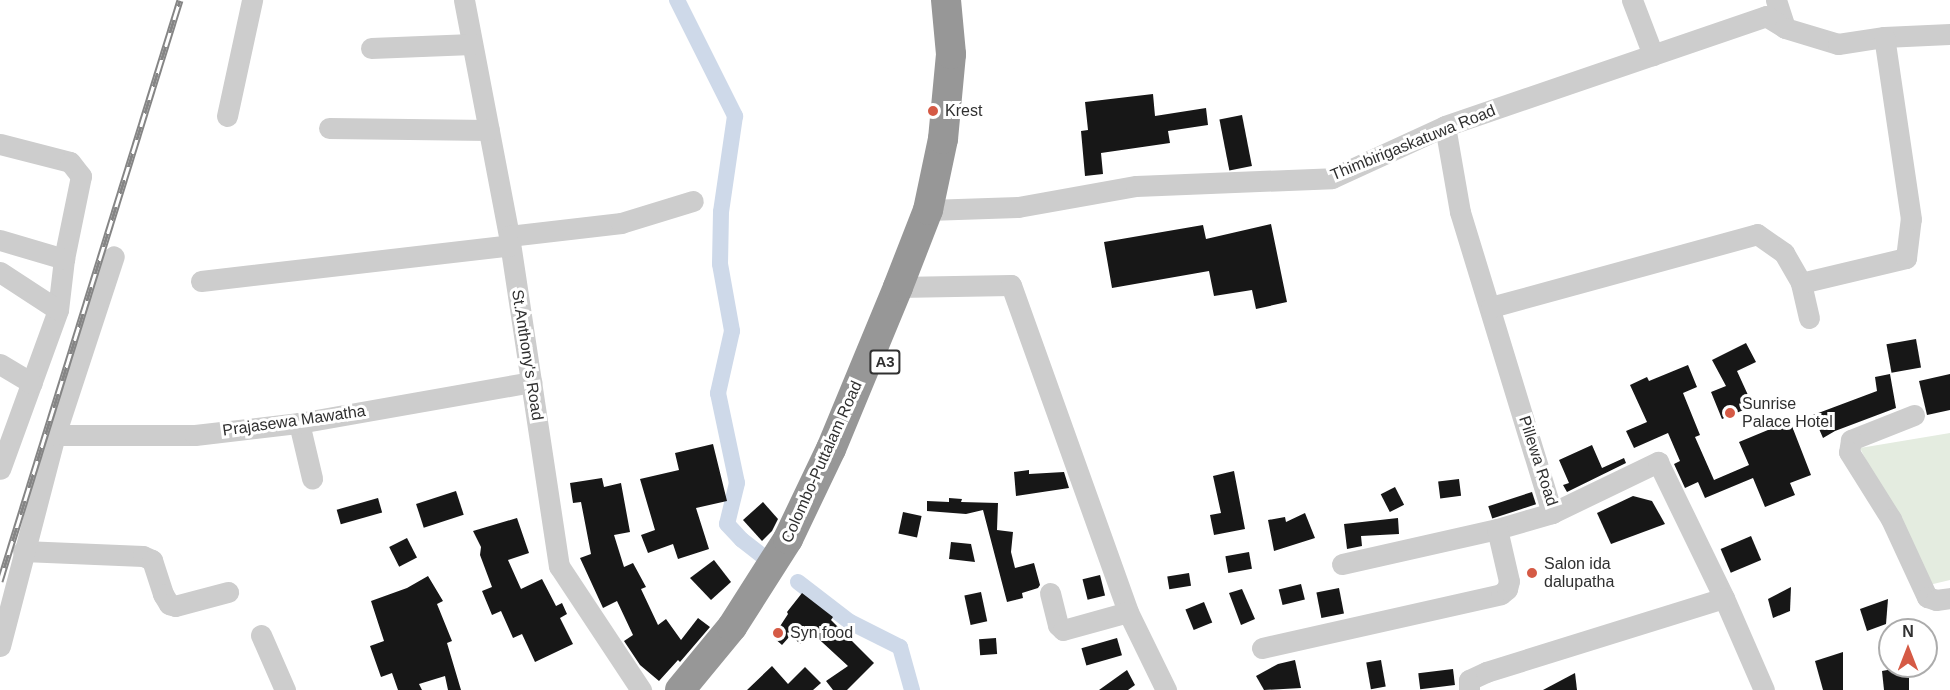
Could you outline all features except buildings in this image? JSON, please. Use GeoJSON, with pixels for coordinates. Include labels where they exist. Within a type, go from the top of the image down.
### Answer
{"type":"FeatureCollection","features":[{"type":"Feature","properties":{"kind":"highway","name":"Colombo-Puttalam Road"},"geometry":{"type":"LineString","coordinates":[[936,210],[947,115],[951,54],[946,0]]}},
{"type":"Feature","properties":{"kind":"highway","name":"Colombo-Puttalam Road"},"geometry":{"type":"LineString","coordinates":[[705,690],[788,569],[818,515],[936,210],[959,140],[965,81],[961,0]]}},
{"type":"Feature","properties":{"kind":"highway","name":"Colombo-Puttalam Road"},"geometry":{"type":"LineString","coordinates":[[680,690],[732,627],[788,539],[907,287]]}},
{"type":"Feature","properties":{"kind":"street"},"geometry":{"type":"LineString","coordinates":[[227,116],[252,0]]}},
{"type":"Feature","properties":{"kind":"street","name":"St.Anthony's Road"},"geometry":{"type":"LineString","coordinates":[[464,0],[509,240],[559,566],[640,690]]}},
{"type":"Feature","properties":{"kind":"street"},"geometry":{"type":"LineString","coordinates":[[1632,0],[1653,55]]}},
{"type":"Feature","properties":{"kind":"street"},"geometry":{"type":"LineString","coordinates":[[1776,0],[1785,28]]}},
{"type":"Feature","properties":{"kind":"street","name":"Thimbirigaskatuwa Road"},"geometry":{"type":"LineString","coordinates":[[936,210],[1018,207],[1136,186],[1332,178],[1445,126],[1766,16],[1785,28],[1838,44],[1884,37],[1950,34]]}},
{"type":"Feature","properties":{"kind":"street"},"geometry":{"type":"LineString","coordinates":[[1802,283],[1906,258],[1911,219],[1884,37]]}},
{"type":"Feature","properties":{"kind":"street"},"geometry":{"type":"LineString","coordinates":[[371,48],[472,44]]}},
{"type":"Feature","properties":{"kind":"street","name":"Pillewa Road"},"geometry":{"type":"LineString","coordinates":[[1445,126],[1460,212],[1491,307],[1552,513],[1658,462],[1724,598],[1764,690]]}},
{"type":"Feature","properties":{"kind":"street"},"geometry":{"type":"LineString","coordinates":[[329,128],[489,130]]}},
{"type":"Feature","properties":{"kind":"street"},"geometry":{"type":"LineString","coordinates":[[0,144],[70,162],[81,176],[63,259],[58,310],[0,469]]}},
{"type":"Feature","properties":{"kind":"street"},"geometry":{"type":"LineString","coordinates":[[201,281],[621,223],[693,201]]}},
{"type":"Feature","properties":{"kind":"street"},"geometry":{"type":"LineString","coordinates":[[1491,307],[1757,234],[1784,253],[1802,283],[1809,318]]}},
{"type":"Feature","properties":{"kind":"street"},"geometry":{"type":"LineString","coordinates":[[0,240],[63,259]]}},
{"type":"Feature","properties":{"kind":"street"},"geometry":{"type":"LineString","coordinates":[[0,646],[55,435],[114,255]]}},
{"type":"Feature","properties":{"kind":"street"},"geometry":{"type":"LineString","coordinates":[[0,272],[58,310]]}},
{"type":"Feature","properties":{"kind":"street"},"geometry":{"type":"LineString","coordinates":[[907,287],[1011,285],[1128,612],[1166,690]]}},
{"type":"Feature","properties":{"kind":"street"},"geometry":{"type":"LineString","coordinates":[[0,364],[32,383]]}},
{"type":"Feature","properties":{"kind":"street","name":"Prajasewa Mawatha"},"geometry":{"type":"LineString","coordinates":[[55,435],[195,435],[298,423],[531,382]]}},
{"type":"Feature","properties":{"kind":"street"},"geometry":{"type":"LineString","coordinates":[[1914,415],[1851,440],[1849,452],[1891,519],[1927,597],[1936,600],[1950,598]]}},
{"type":"Feature","properties":{"kind":"street"},"geometry":{"type":"LineString","coordinates":[[298,423],[312,478]]}},
{"type":"Feature","properties":{"kind":"street"},"geometry":{"type":"LineString","coordinates":[[1342,564],[1497,529],[1552,513]]}},
{"type":"Feature","properties":{"kind":"street"},"geometry":{"type":"LineString","coordinates":[[1262,648],[1501,594],[1507,589],[1509,581],[1497,529]]}},
{"type":"Feature","properties":{"kind":"street"},"geometry":{"type":"LineString","coordinates":[[23,551],[143,556],[152,560],[163,594],[175,606],[228,592]]}},
{"type":"Feature","properties":{"kind":"street"},"geometry":{"type":"LineString","coordinates":[[1050,593],[1058,625],[1063,630],[1128,612]]}},
{"type":"Feature","properties":{"kind":"street"},"geometry":{"type":"LineString","coordinates":[[1468,690],[1469,680],[1486,672],[1724,598]]}},
{"type":"Feature","properties":{"kind":"street"},"geometry":{"type":"LineString","coordinates":[[261,635],[285,690]]}},
{"type":"Feature","properties":{"kind":"shaded area"},"geometry":{"type":"Polygon","coordinates":[[[1950,433],[1950,580],[1929,585],[1860,448],[1950,433]]]}},
{"type":"Feature","properties":{"kind":"waterway"},"geometry":{"type":"LineString","coordinates":[[677,0],[735,116],[721,212],[720,264],[732,331],[718,393],[737,483],[727,524],[761,555]]}},
{"type":"Feature","properties":{"kind":"waterway"},"geometry":{"type":"LineString","coordinates":[[798,582],[850,622],[900,647],[912,690]]}},
{"type":"Feature","properties":{"kind":"railway"},"geometry":{"type":"LineString","coordinates":[[0,581],[180,0]]}},
{"type":"Feature","properties":{"kind":"place","name":"Krest"},"geometry":{"type":"Point","coordinates":[933,111]}},
{"type":"Feature","properties":{"kind":"place","name":"Sunrise Palace Hotel"},"geometry":{"type":"Point","coordinates":[1730,413]}},
{"type":"Feature","properties":{"kind":"place","name":"Salon ida dalupatha"},"geometry":{"type":"Point","coordinates":[1532,573]}},
{"type":"Feature","properties":{"kind":"place","name":"Syn food"},"geometry":{"type":"Point","coordinates":[778,633]}}]}
